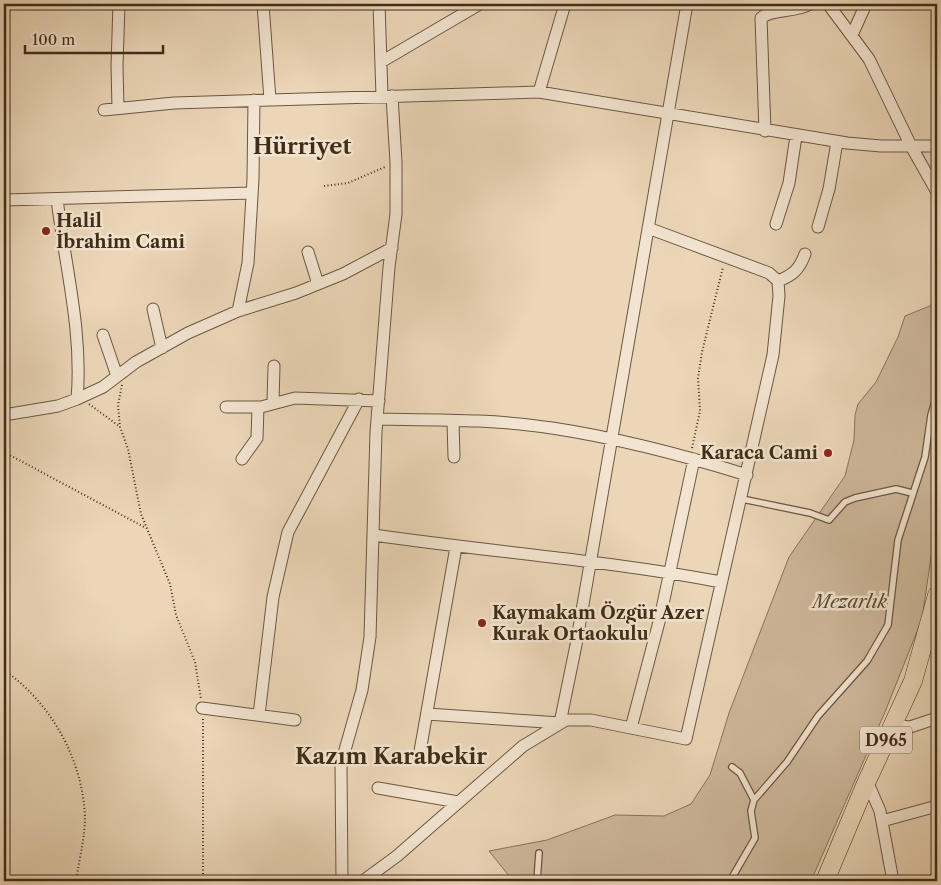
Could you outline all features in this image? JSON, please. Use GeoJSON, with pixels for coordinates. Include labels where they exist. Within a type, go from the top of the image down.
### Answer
{"type":"FeatureCollection","features":[{"type":"Feature","properties":{"kind":"main road","name":"D965"},"geometry":{"type":"LineString","coordinates":[[825,881],[867,781],[913,681],[937,595]]}},
{"type":"Feature","properties":{"kind":"street"},"geometry":{"type":"LineString","coordinates":[[118,108],[119,4]]}},
{"type":"Feature","properties":{"kind":"street"},"geometry":{"type":"LineString","coordinates":[[263,4],[270,100]]}},
{"type":"Feature","properties":{"kind":"street"},"geometry":{"type":"LineString","coordinates":[[342,881],[341,764],[362,690],[370,637],[377,419],[396,214],[396,162],[381,62],[379,4]]}},
{"type":"Feature","properties":{"kind":"street"},"geometry":{"type":"LineString","coordinates":[[381,62],[480,4]]}},
{"type":"Feature","properties":{"kind":"street"},"geometry":{"type":"LineString","coordinates":[[539,92],[565,4]]}},
{"type":"Feature","properties":{"kind":"street"},"geometry":{"type":"LineString","coordinates":[[560,723],[687,4]]}},
{"type":"Feature","properties":{"kind":"street"},"geometry":{"type":"LineString","coordinates":[[765,131],[761,18],[767,14],[795,10],[810,4]]}},
{"type":"Feature","properties":{"kind":"street"},"geometry":{"type":"LineString","coordinates":[[828,4],[874,66],[911,146],[937,192]]}},
{"type":"Feature","properties":{"kind":"street"},"geometry":{"type":"LineString","coordinates":[[852,36],[866,4]]}},
{"type":"Feature","properties":{"kind":"street"},"geometry":{"type":"LineString","coordinates":[[104,110],[174,103],[539,92],[837,142],[881,146],[937,146]]}},
{"type":"Feature","properties":{"kind":"street"},"geometry":{"type":"LineString","coordinates":[[238,311],[248,263],[254,100]]}},
{"type":"Feature","properties":{"kind":"street"},"geometry":{"type":"LineString","coordinates":[[776,224],[788,183],[796,136]]}},
{"type":"Feature","properties":{"kind":"street"},"geometry":{"type":"LineString","coordinates":[[818,227],[829,189],[837,142]]}},
{"type":"Feature","properties":{"kind":"street"},"geometry":{"type":"LineString","coordinates":[[4,200],[252,193]]}},
{"type":"Feature","properties":{"kind":"street"},"geometry":{"type":"LineString","coordinates":[[57,199],[77,333],[79,363],[77,399]]}},
{"type":"Feature","properties":{"kind":"street"},"geometry":{"type":"LineString","coordinates":[[363,881],[397,856],[522,746],[566,720],[591,720],[686,739],[773,355],[779,296],[778,281],[769,273],[648,228]]}},
{"type":"Feature","properties":{"kind":"street"},"geometry":{"type":"LineString","coordinates":[[4,415],[58,406],[77,399],[188,333],[238,311],[343,274],[392,248]]}},
{"type":"Feature","properties":{"kind":"street"},"geometry":{"type":"LineString","coordinates":[[308,252],[318,284]]}},
{"type":"Feature","properties":{"kind":"street"},"geometry":{"type":"LineString","coordinates":[[778,281],[792,276],[800,266],[805,254]]}},
{"type":"Feature","properties":{"kind":"street"},"geometry":{"type":"LineString","coordinates":[[153,309],[162,348]]}},
{"type":"Feature","properties":{"kind":"street"},"geometry":{"type":"LineString","coordinates":[[103,335],[117,376]]}},
{"type":"Feature","properties":{"kind":"street"},"geometry":{"type":"LineString","coordinates":[[273,403],[274,366]]}},
{"type":"Feature","properties":{"kind":"street"},"geometry":{"type":"LineString","coordinates":[[226,407],[258,407],[295,398],[379,401]]}},
{"type":"Feature","properties":{"kind":"street"},"geometry":{"type":"LineString","coordinates":[[259,715],[274,597],[288,532],[359,399]]}},
{"type":"Feature","properties":{"kind":"street"},"geometry":{"type":"LineString","coordinates":[[242,459],[257,438],[258,407]]}},
{"type":"Feature","properties":{"kind":"street"},"geometry":{"type":"LineString","coordinates":[[377,419],[453,421],[551,428],[692,458],[747,475]]}},
{"type":"Feature","properties":{"kind":"street"},"geometry":{"type":"LineString","coordinates":[[453,421],[454,457]]}},
{"type":"Feature","properties":{"kind":"street"},"geometry":{"type":"LineString","coordinates":[[632,728],[660,618],[692,458]]}},
{"type":"Feature","properties":{"kind":"street"},"geometry":{"type":"LineString","coordinates":[[374,535],[456,547],[520,552],[721,582]]}},
{"type":"Feature","properties":{"kind":"street"},"geometry":{"type":"LineString","coordinates":[[419,757],[456,547]]}},
{"type":"Feature","properties":{"kind":"street"},"geometry":{"type":"LineString","coordinates":[[202,708],[294,720]]}},
{"type":"Feature","properties":{"kind":"street"},"geometry":{"type":"LineString","coordinates":[[427,714],[529,723],[560,723]]}},
{"type":"Feature","properties":{"kind":"street"},"geometry":{"type":"LineString","coordinates":[[892,725],[910,727],[937,718]]}},
{"type":"Feature","properties":{"kind":"street"},"geometry":{"type":"LineString","coordinates":[[867,781],[882,821],[893,881]]}},
{"type":"Feature","properties":{"kind":"street"},"geometry":{"type":"LineString","coordinates":[[378,788],[458,802]]}},
{"type":"Feature","properties":{"kind":"street"},"geometry":{"type":"LineString","coordinates":[[882,821],[937,806]]}},
{"type":"Feature","properties":{"kind":"lane"},"geometry":{"type":"LineString","coordinates":[[730,881],[754,838],[751,811],[754,800],[787,762],[818,716],[866,661],[883,636],[891,614],[898,540],[925,457],[931,415],[937,395]]}},
{"type":"Feature","properties":{"kind":"lane"},"geometry":{"type":"LineString","coordinates":[[742,498],[810,513],[829,520],[845,502],[855,498],[896,489],[912,493]]}},
{"type":"Feature","properties":{"kind":"lane"},"geometry":{"type":"LineString","coordinates":[[732,767],[740,773],[754,800]]}},
{"type":"Feature","properties":{"kind":"lane"},"geometry":{"type":"LineString","coordinates":[[537,881],[539,854]]}},
{"type":"Feature","properties":{"kind":"path"},"geometry":{"type":"LineString","coordinates":[[324,186],[348,183],[396,162]]}},
{"type":"Feature","properties":{"kind":"path"},"geometry":{"type":"LineString","coordinates":[[692,458],[700,411],[698,378],[702,352],[721,280],[724,256]]}},
{"type":"Feature","properties":{"kind":"path"},"geometry":{"type":"LineString","coordinates":[[127,368],[119,395],[120,427],[128,449],[141,514],[164,569],[176,615],[194,662],[202,708],[204,732],[203,881]]}},
{"type":"Feature","properties":{"kind":"path"},"geometry":{"type":"LineString","coordinates":[[77,399],[98,409],[120,427]]}},
{"type":"Feature","properties":{"kind":"path"},"geometry":{"type":"LineString","coordinates":[[4,452],[148,529]]}},
{"type":"Feature","properties":{"kind":"path"},"geometry":{"type":"LineString","coordinates":[[4,671],[27,687],[62,733],[81,782],[85,818],[76,881]]}},
{"type":"Feature","properties":{"kind":"green space","name":"Mezarlık"},"geometry":{"type":"Polygon","coordinates":[[[937,303],[937,516],[922,619],[885,712],[811,881],[513,881],[489,851],[547,840],[615,815],[664,816],[691,804],[710,775],[729,713],[789,557],[845,476],[854,440],[855,415],[858,404],[876,382],[898,337],[905,316],[937,303]]]}},
{"type":"Feature","properties":{"kind":"place","name":"Halil İbrahim Cami"},"geometry":{"type":"Point","coordinates":[46,231]}},
{"type":"Feature","properties":{"kind":"place","name":"Karaca Cami"},"geometry":{"type":"Point","coordinates":[828,453]}},
{"type":"Feature","properties":{"kind":"place","name":"Kaymakam Özgür Azer Kurak Ortaokulu"},"geometry":{"type":"Point","coordinates":[482,623]}},
{"type":"Feature","properties":{"kind":"district","name":"Hürriyet"},"geometry":{"type":"Point","coordinates":[302,146]}},
{"type":"Feature","properties":{"kind":"district","name":"Kazım Karabekir"},"geometry":{"type":"Point","coordinates":[391,756]}}]}
